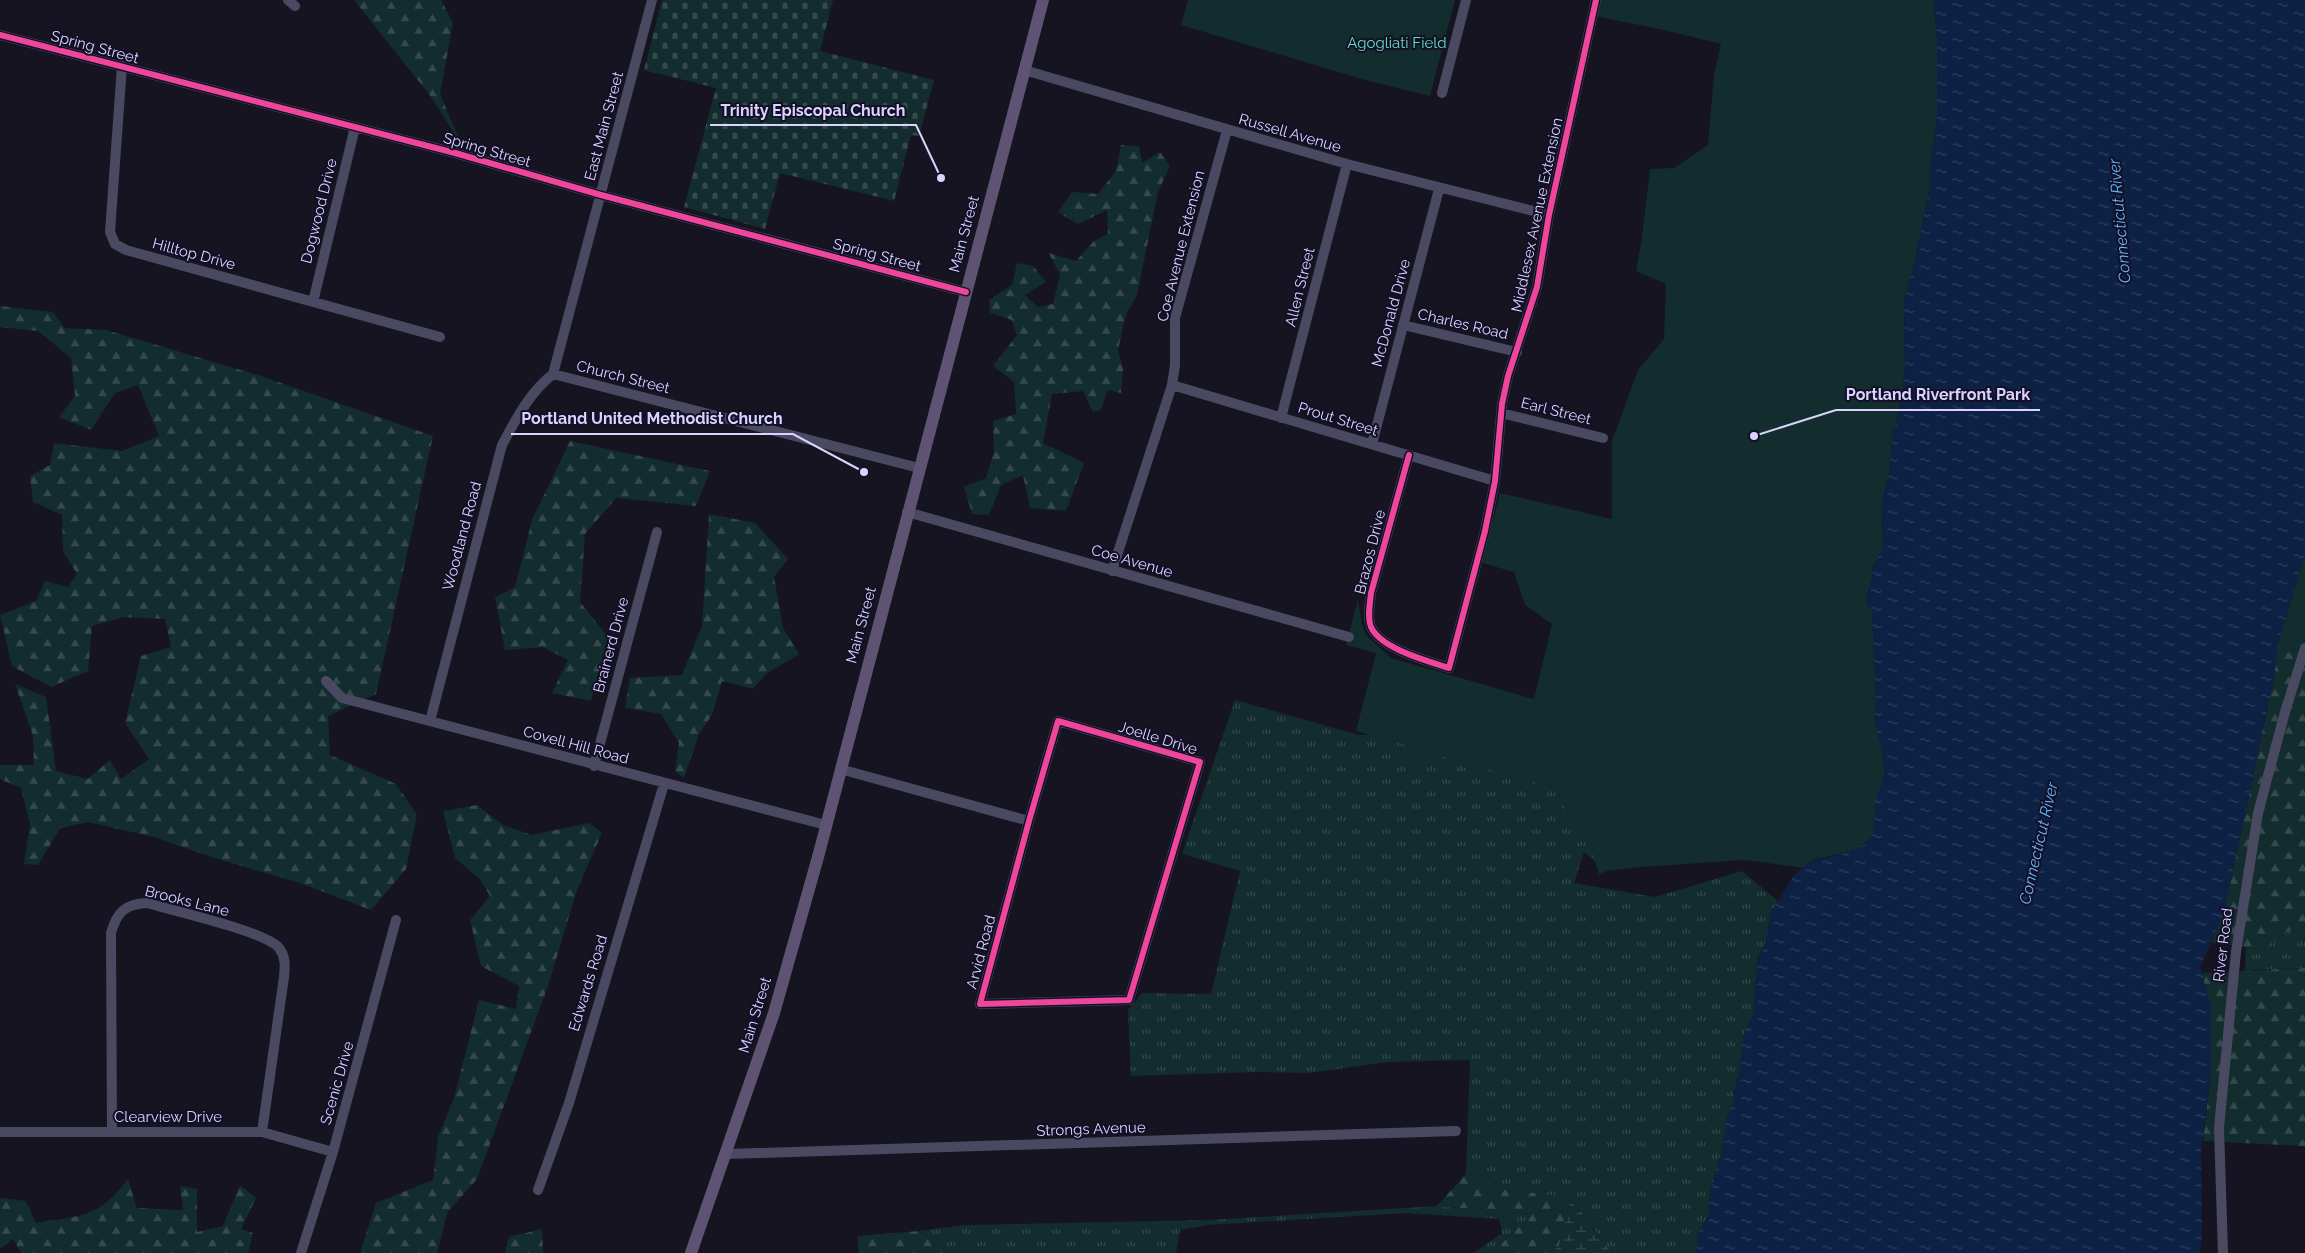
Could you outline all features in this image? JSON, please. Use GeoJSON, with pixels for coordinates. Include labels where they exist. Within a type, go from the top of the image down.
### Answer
{"type":"FeatureCollection","features":[{"type":"Feature","properties":{"kind":"main road","name":"Main Street"},"geometry":{"type":"LineString","coordinates":[[691,1253],[727,1154],[774,1013],[826,825],[1043,0]]}},
{"type":"Feature","properties":{"kind":"street","name":"East Main Street"},"geometry":{"type":"LineString","coordinates":[[553,374],[652,0]]}},
{"type":"Feature","properties":{"kind":"street"},"geometry":{"type":"LineString","coordinates":[[1442,93],[1466,0]]}},
{"type":"Feature","properties":{"kind":"street","name":"Middlesex Avenue Extension"},"geometry":{"type":"LineString","coordinates":[[1449,668],[1485,531],[1495,481],[1501,413],[1508,376],[1537,287],[1549,215],[1596,0]]}},
{"type":"Feature","properties":{"kind":"street","name":"Spring Street"},"geometry":{"type":"LineString","coordinates":[[0,35],[355,127],[601,195],[966,292]]}},
{"type":"Feature","properties":{"kind":"street","name":"Hilltop Drive"},"geometry":{"type":"LineString","coordinates":[[122,66],[110,232],[115,244],[126,250],[440,337]]}},
{"type":"Feature","properties":{"kind":"street","name":"Russell Avenue"},"geometry":{"type":"LineString","coordinates":[[1024,70],[1347,164],[1439,189],[1549,215]]}},
{"type":"Feature","properties":{"kind":"street","name":"Dogwood Drive"},"geometry":{"type":"LineString","coordinates":[[313,302],[355,127]]}},
{"type":"Feature","properties":{"kind":"street","name":"Coe Avenue Extension"},"geometry":{"type":"LineString","coordinates":[[1112,571],[1172,385],[1175,365],[1176,318],[1227,130]]}},
{"type":"Feature","properties":{"kind":"street","name":"Allen Street"},"geometry":{"type":"LineString","coordinates":[[1282,418],[1347,164]]}},
{"type":"Feature","properties":{"kind":"street","name":"McDonald Drive"},"geometry":{"type":"LineString","coordinates":[[1372,444],[1439,189]]}},
{"type":"Feature","properties":{"kind":"street","name":"Charles Road"},"geometry":{"type":"LineString","coordinates":[[1403,325],[1517,352]]}},
{"type":"Feature","properties":{"kind":"street","name":"Church Street"},"geometry":{"type":"LineString","coordinates":[[553,374],[919,468]]}},
{"type":"Feature","properties":{"kind":"street","name":"Woodland Road"},"geometry":{"type":"LineString","coordinates":[[430,721],[502,445],[520,412],[538,386],[553,374]]}},
{"type":"Feature","properties":{"kind":"street","name":"Prout Street"},"geometry":{"type":"LineString","coordinates":[[1172,385],[1495,481]]}},
{"type":"Feature","properties":{"kind":"street","name":"Earl Street"},"geometry":{"type":"LineString","coordinates":[[1501,413],[1603,438]]}},
{"type":"Feature","properties":{"kind":"street","name":"Brazos Drive"},"geometry":{"type":"LineString","coordinates":[[1409,455],[1371,593],[1369,611],[1372,628],[1384,641],[1399,650],[1449,668]]}},
{"type":"Feature","properties":{"kind":"street","name":"Coe Avenue"},"geometry":{"type":"LineString","coordinates":[[907,512],[1349,637]]}},
{"type":"Feature","properties":{"kind":"street","name":"Brainerd Drive"},"geometry":{"type":"LineString","coordinates":[[594,766],[657,532]]}},
{"type":"Feature","properties":{"kind":"street","name":"River Road"},"geometry":{"type":"LineString","coordinates":[[2223,1253],[2219,1128],[2236,952],[2258,813],[2285,712],[2305,648]]}},
{"type":"Feature","properties":{"kind":"street","name":"Covell Hill Road"},"geometry":{"type":"LineString","coordinates":[[326,681],[342,698],[594,766],[826,825]]}},
{"type":"Feature","properties":{"kind":"street","name":"Joelle Drive"},"geometry":{"type":"LineString","coordinates":[[1029,821],[1058,721],[1200,762],[1129,1000]]}},
{"type":"Feature","properties":{"kind":"street"},"geometry":{"type":"LineString","coordinates":[[840,769],[1029,821]]}},
{"type":"Feature","properties":{"kind":"street","name":"Edwards Road"},"geometry":{"type":"LineString","coordinates":[[538,1190],[569,1103],[664,784]]}},
{"type":"Feature","properties":{"kind":"street","name":"Arvid Road"},"geometry":{"type":"LineString","coordinates":[[1029,821],[980,1004],[1129,1000]]}},
{"type":"Feature","properties":{"kind":"street","name":"Brooks Lane"},"geometry":{"type":"LineString","coordinates":[[112,1132],[112,933],[115,919],[123,910],[134,904],[147,903],[259,936],[278,946],[285,958],[262,1132]]}},
{"type":"Feature","properties":{"kind":"street","name":"Scenic Drive"},"geometry":{"type":"LineString","coordinates":[[301,1253],[333,1152],[396,920]]}},
{"type":"Feature","properties":{"kind":"street","name":"Strongs Avenue"},"geometry":{"type":"LineString","coordinates":[[727,1154],[1456,1131]]}},
{"type":"Feature","properties":{"kind":"street","name":"Clearview Drive"},"geometry":{"type":"LineString","coordinates":[[0,1132],[262,1132],[333,1152]]}},
{"type":"Feature","properties":{"kind":"green space"},"geometry":{"type":"Polygon","coordinates":[[[354,0],[441,0],[453,23],[440,94],[462,146],[432,98],[354,0]]]}},
{"type":"Feature","properties":{"kind":"green space"},"geometry":{"type":"Polygon","coordinates":[[[662,0],[833,0],[820,51],[934,80],[919,136],[911,135],[894,201],[780,173],[765,229],[684,207],[716,88],[644,70],[662,0]]]}},
{"type":"Feature","properties":{"kind":"green space","name":"Agogliati Field"},"geometry":{"type":"Polygon","coordinates":[[[1188,0],[1455,0],[1430,96],[1365,80],[1181,25],[1188,0]]]}},
{"type":"Feature","properties":{"kind":"green space"},"geometry":{"type":"Polygon","coordinates":[[[1599,0],[1933,0],[1937,38],[1937,119],[1929,190],[1915,261],[1904,300],[1905,366],[1902,395],[1892,438],[1890,470],[1882,502],[1883,548],[1873,567],[1872,579],[1865,601],[1872,612],[1876,698],[1875,724],[1881,745],[1885,773],[1875,804],[1876,813],[1872,837],[1859,849],[1813,860],[1805,868],[1745,860],[1641,867],[1607,871],[1599,874],[1582,823],[1566,812],[1561,798],[1554,788],[1441,756],[1436,758],[1429,767],[1411,761],[1414,747],[1356,731],[1376,653],[1346,645],[1358,599],[1362,624],[1366,635],[1391,658],[1534,699],[1552,624],[1525,605],[1514,572],[1482,563],[1500,493],[1612,519],[1612,441],[1638,370],[1664,339],[1666,284],[1636,271],[1650,169],[1674,168],[1708,145],[1714,75],[1721,44],[1595,16],[1599,0]]]}},
{"type":"Feature","properties":{"kind":"green space"},"geometry":{"type":"Polygon","coordinates":[[[1121,145],[1139,146],[1142,163],[1160,152],[1170,166],[1158,192],[1137,295],[1126,314],[1118,350],[1123,369],[1121,393],[1108,390],[1101,410],[1093,412],[1083,391],[1052,394],[1043,443],[1084,463],[1066,511],[1030,508],[1023,475],[1001,485],[989,515],[972,514],[964,487],[986,478],[994,451],[993,421],[1016,414],[1014,382],[993,366],[1017,335],[1012,320],[990,313],[989,300],[1012,285],[1017,263],[1033,266],[1046,282],[1025,295],[1038,307],[1053,304],[1060,275],[1049,253],[1076,261],[1094,241],[1108,234],[1107,210],[1078,224],[1058,212],[1072,192],[1098,194],[1116,171],[1121,145]]]}},
{"type":"Feature","properties":{"kind":"green space"},"geometry":{"type":"Polygon","coordinates":[[[0,306],[53,312],[65,328],[106,330],[261,376],[433,436],[376,694],[328,716],[330,755],[396,784],[417,815],[406,869],[371,910],[300,883],[214,858],[154,837],[88,822],[60,828],[38,865],[24,864],[30,824],[21,788],[0,779],[0,765],[34,765],[33,736],[15,684],[46,697],[56,771],[88,779],[110,760],[121,779],[149,759],[125,723],[141,656],[171,647],[165,619],[124,617],[92,626],[88,671],[51,687],[12,666],[0,615],[36,601],[45,581],[68,587],[77,574],[63,551],[62,515],[33,502],[30,476],[50,465],[54,443],[122,451],[159,436],[138,385],[115,393],[91,430],[59,417],[75,396],[71,358],[38,331],[0,327],[0,306]]]}},
{"type":"Feature","properties":{"kind":"green space"},"geometry":{"type":"Polygon","coordinates":[[[570,441],[710,471],[696,506],[616,498],[585,534],[580,602],[608,637],[591,701],[552,693],[568,660],[543,647],[505,650],[495,597],[515,587],[532,520],[570,441]]]}},
{"type":"Feature","properties":{"kind":"green space"},"geometry":{"type":"Polygon","coordinates":[[[709,514],[755,523],[788,559],[774,577],[783,628],[799,654],[766,674],[753,689],[722,681],[712,715],[699,734],[684,778],[675,771],[679,743],[661,714],[625,708],[630,678],[682,675],[702,626],[709,514]]]}},
{"type":"Feature","properties":{"kind":"green space"},"geometry":{"type":"Polygon","coordinates":[[[2305,554],[2305,652],[2278,644],[2305,554]]]}},
{"type":"Feature","properties":{"kind":"green space"},"geometry":{"type":"Polygon","coordinates":[[[2278,644],[2305,652],[2305,931],[2290,930],[2262,949],[2211,943],[2224,912],[2274,678],[2278,644]]]}},
{"type":"Feature","properties":{"kind":"green space"},"geometry":{"type":"Polygon","coordinates":[[[1235,700],[1359,735],[1609,734],[1607,871],[1584,852],[1574,883],[1655,897],[1742,871],[1778,901],[1771,912],[1766,941],[1758,958],[1753,1015],[1743,1037],[1734,1103],[1727,1118],[1724,1142],[1710,1192],[1709,1214],[1698,1234],[1696,1253],[1612,1253],[1571,1198],[1503,1189],[1466,1174],[1470,1060],[1387,1062],[1309,1073],[1259,1072],[1131,1076],[1128,1010],[1142,993],[1211,994],[1240,871],[1182,854],[1235,700]]]}},
{"type":"Feature","properties":{"kind":"green space"},"geometry":{"type":"Polygon","coordinates":[[[477,805],[503,825],[532,835],[589,823],[602,833],[577,890],[548,986],[477,1179],[447,1213],[437,1253],[360,1253],[376,1203],[433,1180],[438,1137],[454,1098],[479,1000],[516,1009],[519,986],[481,966],[470,920],[490,896],[480,879],[455,858],[443,811],[477,805]]]}},
{"type":"Feature","properties":{"kind":"green space"},"geometry":{"type":"Polygon","coordinates":[[[2290,930],[2305,931],[2305,968],[2245,970],[2246,947],[2262,949],[2290,930]]]}},
{"type":"Feature","properties":{"kind":"green space"},"geometry":{"type":"Polygon","coordinates":[[[2305,968],[2305,1146],[2203,1141],[2211,1074],[2202,973],[2305,968]]]}},
{"type":"Feature","properties":{"kind":"green space"},"geometry":{"type":"Polygon","coordinates":[[[1466,1174],[1503,1189],[1571,1198],[1559,1246],[1550,1253],[1492,1253],[1532,1214],[1437,1206],[1466,1174]]]}},
{"type":"Feature","properties":{"kind":"green space"},"geometry":{"type":"Polygon","coordinates":[[[128,1179],[137,1208],[183,1210],[180,1186],[197,1189],[197,1232],[223,1226],[240,1185],[256,1198],[241,1229],[253,1233],[248,1253],[21,1253],[13,1239],[0,1249],[0,1198],[26,1201],[36,1223],[88,1213],[107,1202],[128,1179]]]}},
{"type":"Feature","properties":{"kind":"green space"},"geometry":{"type":"Polygon","coordinates":[[[1571,1198],[1612,1253],[1550,1253],[1559,1246],[1571,1198]]]}},
{"type":"Feature","properties":{"kind":"green space"},"geometry":{"type":"Polygon","coordinates":[[[1437,1206],[1532,1214],[1492,1253],[1474,1253],[1502,1233],[1499,1219],[1405,1213],[1208,1225],[1180,1230],[1176,1253],[949,1253],[919,1231],[965,1225],[1210,1220],[1437,1206]]]}},
{"type":"Feature","properties":{"kind":"green space"},"geometry":{"type":"Polygon","coordinates":[[[542,1229],[543,1253],[505,1253],[509,1237],[542,1229]]]}},
{"type":"Feature","properties":{"kind":"green space"},"geometry":{"type":"Polygon","coordinates":[[[919,1231],[949,1253],[859,1253],[857,1236],[919,1231]]]}},
{"type":"Feature","properties":{"kind":"water","name":"Connecticut River"},"geometry":{"type":"Polygon","coordinates":[[[1933,0],[2305,0],[2305,554],[2278,644],[2274,678],[2224,912],[2200,967],[2211,1006],[2211,1074],[2201,1151],[2202,1233],[2200,1253],[1696,1253],[1698,1234],[1709,1214],[1710,1192],[1724,1142],[1726,1118],[1734,1103],[1743,1037],[1753,1015],[1757,964],[1766,941],[1771,912],[1795,874],[1810,862],[1859,849],[1872,837],[1876,813],[1875,801],[1885,773],[1881,745],[1875,724],[1876,698],[1872,612],[1865,601],[1872,579],[1873,567],[1883,548],[1882,502],[1890,470],[1892,438],[1902,395],[1905,366],[1904,300],[1915,261],[1929,190],[1937,119],[1937,38],[1933,0]]]}},
{"type":"Feature","properties":{"kind":"cycle path"},"geometry":{"type":"LineString","coordinates":[[1409,455],[1371,593],[1369,619],[1376,635],[1384,642],[1418,658],[1449,668],[1485,531],[1495,481],[1502,404],[1508,376],[1537,287],[1549,215],[1596,0]]}},
{"type":"Feature","properties":{"kind":"cycle path"},"geometry":{"type":"LineString","coordinates":[[0,35],[455,153],[601,195],[966,292]]}},
{"type":"Feature","properties":{"kind":"cycle path"},"geometry":{"type":"LineString","coordinates":[[1058,721],[1200,762],[1129,1000],[980,1004],[1058,721]]}},
{"type":"Feature","properties":{"kind":"place","name":"Trinity Episcopal Church"},"geometry":{"type":"Point","coordinates":[941,178]}},
{"type":"Feature","properties":{"kind":"place","name":"Portland Riverfront Park"},"geometry":{"type":"Point","coordinates":[1754,436]}},
{"type":"Feature","properties":{"kind":"place","name":"Portland United Methodist Church"},"geometry":{"type":"Point","coordinates":[864,472]}}]}
